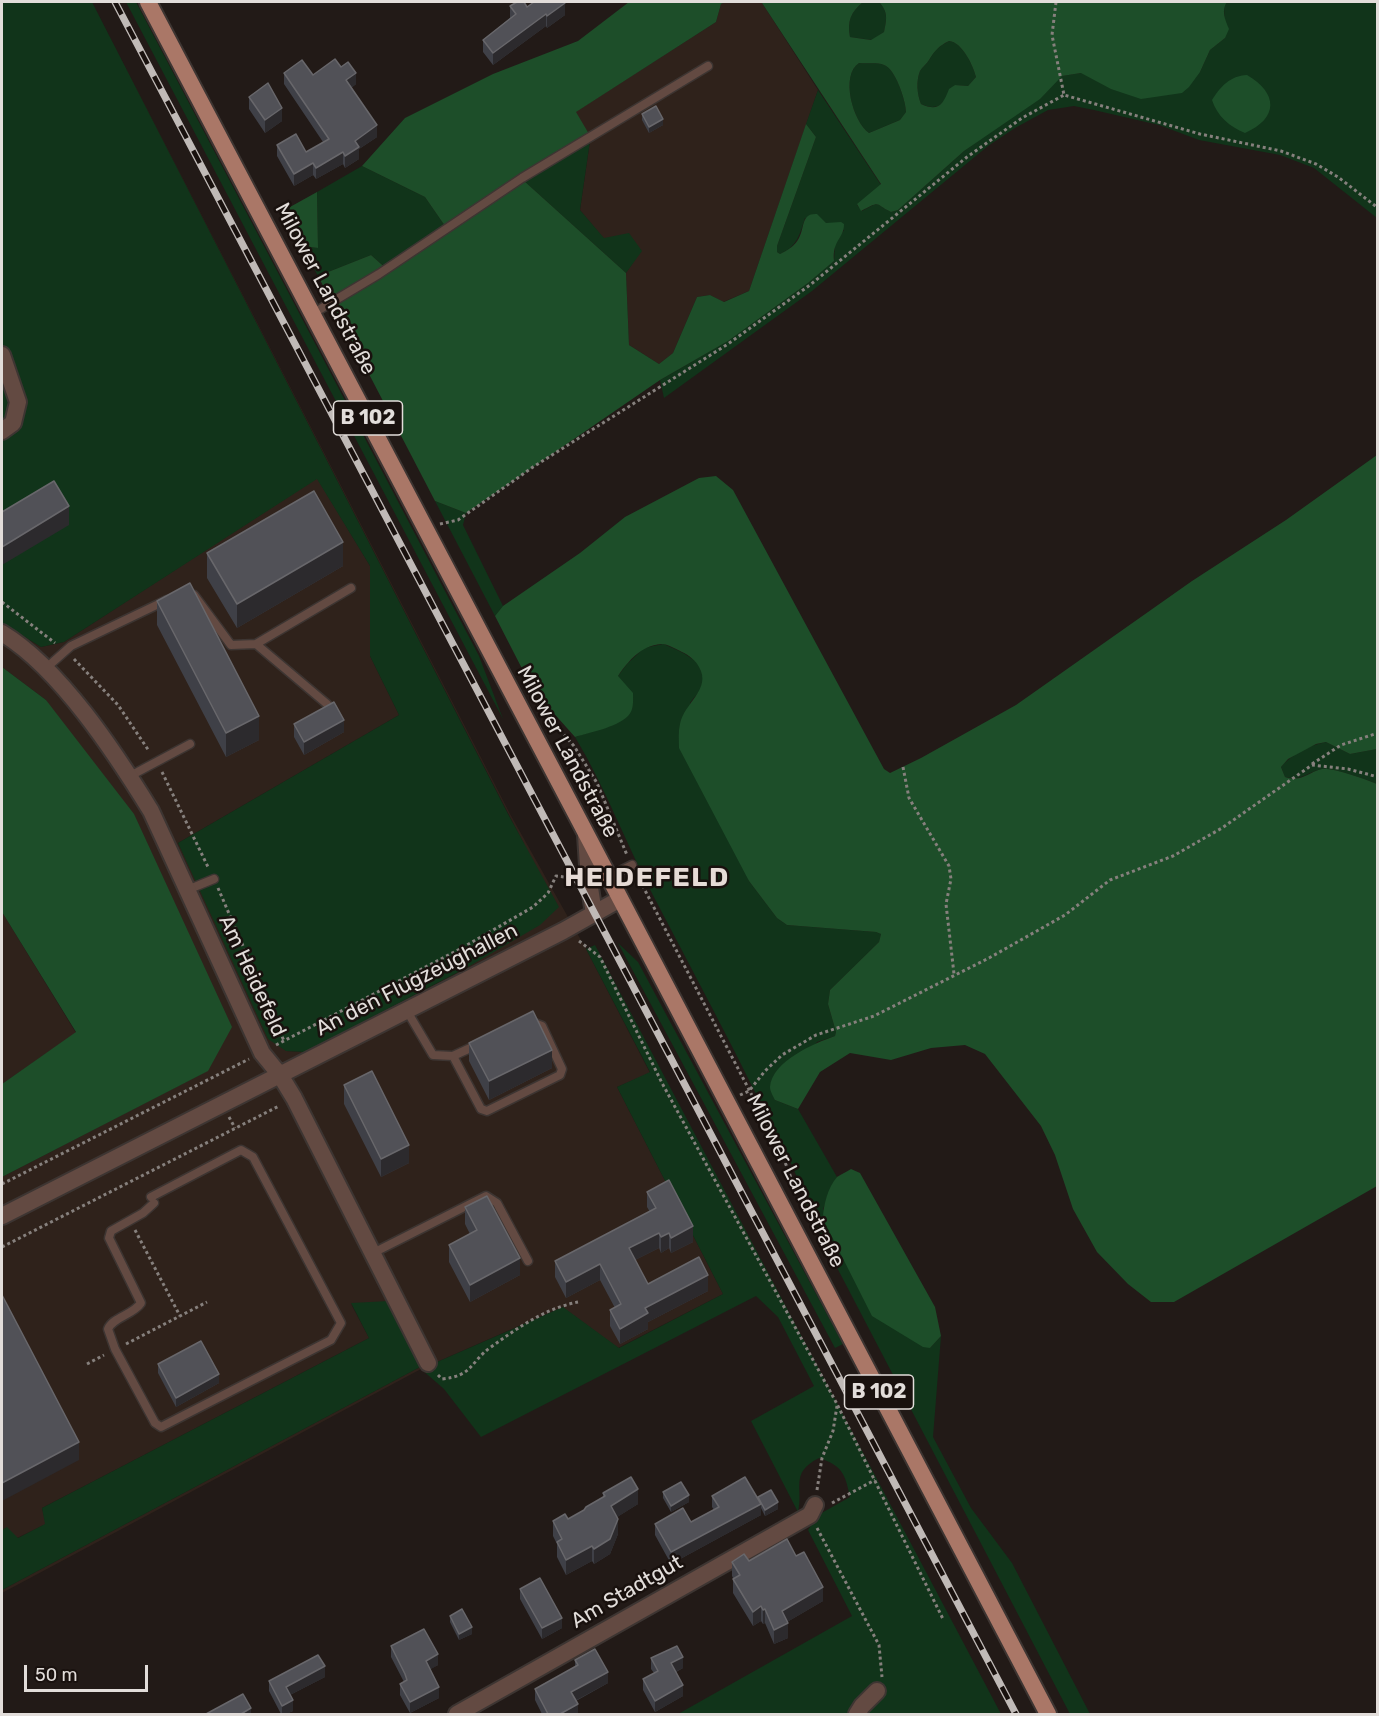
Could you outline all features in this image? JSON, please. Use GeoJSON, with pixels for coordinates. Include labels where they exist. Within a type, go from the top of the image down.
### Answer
{"type":"FeatureCollection","features":[{"type":"Feature","properties":{"kind":"main road","name":"Milower Landstraße"},"geometry":{"type":"LineString","coordinates":[[147,2],[728,1101],[1048,1714]]}},
{"type":"Feature","properties":{"kind":"street"},"geometry":{"type":"LineString","coordinates":[[2,355],[18,402],[13,423],[2,431]]}},
{"type":"Feature","properties":{"kind":"street","name":"Am Heidefeld"},"geometry":{"type":"LineString","coordinates":[[2,633],[45,669],[88,717],[151,811],[262,1053],[280,1075],[294,1098],[428,1363]]}},
{"type":"Feature","properties":{"kind":"street"},"geometry":{"type":"LineString","coordinates":[[586,835],[594,914]]}},
{"type":"Feature","properties":{"kind":"street","name":"An den Flugzeughallen"},"geometry":{"type":"LineString","coordinates":[[2,1216],[563,931],[620,899]]}},
{"type":"Feature","properties":{"kind":"street","name":"Am Stadtgut"},"geometry":{"type":"LineString","coordinates":[[457,1714],[812,1510]]}},
{"type":"Feature","properties":{"kind":"street"},"geometry":{"type":"LineString","coordinates":[[857,1714],[877,1691]]}},
{"type":"Feature","properties":{"kind":"lane"},"geometry":{"type":"LineString","coordinates":[[312,314],[380,274],[522,178],[708,66]]}},
{"type":"Feature","properties":{"kind":"lane"},"geometry":{"type":"LineString","coordinates":[[180,593],[192,592],[231,645],[256,644],[351,588]]}},
{"type":"Feature","properties":{"kind":"lane"},"geometry":{"type":"LineString","coordinates":[[45,669],[71,646],[171,598]]}},
{"type":"Feature","properties":{"kind":"lane"},"geometry":{"type":"LineString","coordinates":[[256,644],[327,704]]}},
{"type":"Feature","properties":{"kind":"lane"},"geometry":{"type":"LineString","coordinates":[[129,776],[190,744]]}},
{"type":"Feature","properties":{"kind":"lane"},"geometry":{"type":"LineString","coordinates":[[608,877],[632,865]]}},
{"type":"Feature","properties":{"kind":"lane"},"geometry":{"type":"LineString","coordinates":[[187,890],[214,879]]}},
{"type":"Feature","properties":{"kind":"lane"},"geometry":{"type":"LineString","coordinates":[[407,1011],[433,1055],[453,1056],[491,1038]]}},
{"type":"Feature","properties":{"kind":"lane"},"geometry":{"type":"LineString","coordinates":[[453,1056],[481,1109],[487,1111],[560,1075],[562,1069],[542,1026],[529,1021],[519,1025]]}},
{"type":"Feature","properties":{"kind":"lane"},"geometry":{"type":"LineString","coordinates":[[242,1150],[253,1156],[341,1323],[331,1340],[161,1427],[155,1423],[115,1349],[108,1329],[110,1324],[136,1311],[141,1303],[109,1238],[111,1231],[130,1220],[143,1213],[153,1200],[242,1150]]}},
{"type":"Feature","properties":{"kind":"lane"},"geometry":{"type":"LineString","coordinates":[[373,1253],[486,1196],[497,1203],[528,1261]]}},
{"type":"Feature","properties":{"kind":"path"},"geometry":{"type":"LineString","coordinates":[[1056,2],[1052,35],[1064,95]]}},
{"type":"Feature","properties":{"kind":"path"},"geometry":{"type":"LineString","coordinates":[[427,530],[458,520],[533,467],[728,344],[810,285],[975,152],[1022,118],[1064,95],[1200,134],[1281,151],[1316,164],[1338,177],[1377,208]]}},
{"type":"Feature","properties":{"kind":"path"},"geometry":{"type":"LineString","coordinates":[[728,1101],[749,1091],[782,1055],[816,1035],[874,1016],[989,957],[1065,915],[1110,880],[1173,856],[1222,828],[1341,745],[1377,733]]}},
{"type":"Feature","properties":{"kind":"path"},"geometry":{"type":"LineString","coordinates":[[1312,765],[1348,769],[1377,777]]}},
{"type":"Feature","properties":{"kind":"path"},"geometry":{"type":"LineString","coordinates":[[903,766],[909,798],[949,866],[951,879],[946,904],[954,974]]}},
{"type":"Feature","properties":{"kind":"path"},"geometry":{"type":"LineString","coordinates":[[2,1184],[262,1053],[450,954],[533,907],[548,893],[556,876],[589,881]]}},
{"type":"Feature","properties":{"kind":"path"},"geometry":{"type":"LineString","coordinates":[[563,931],[600,957],[662,1083],[837,1404],[943,1619]]}},
{"type":"Feature","properties":{"kind":"path"},"geometry":{"type":"LineString","coordinates":[[2,1247],[294,1098]]}},
{"type":"Feature","properties":{"kind":"path"},"geometry":{"type":"LineString","coordinates":[[130,1220],[180,1316]]}},
{"type":"Feature","properties":{"kind":"path"},"geometry":{"type":"LineString","coordinates":[[87,1364],[207,1302]]}},
{"type":"Feature","properties":{"kind":"path"},"geometry":{"type":"LineString","coordinates":[[428,1363],[442,1379],[457,1378],[471,1368],[489,1349],[530,1321],[556,1307],[578,1302]]}},
{"type":"Feature","properties":{"kind":"path"},"geometry":{"type":"LineString","coordinates":[[837,1404],[833,1431],[822,1458],[812,1510],[879,1645],[882,1679],[877,1691]]}},
{"type":"Feature","properties":{"kind":"path"},"geometry":{"type":"LineString","coordinates":[[812,1510],[875,1479]]}},
{"type":"Feature","properties":{"kind":"shaded area"},"geometry":{"type":"Polygon","coordinates":[[[92,2],[510,814],[586,949],[650,1073],[617,1087],[723,1294],[618,1348],[562,1307],[421,1369],[2,1593],[2,1590],[420,1367],[351,1304],[369,1338],[42,1508],[46,1524],[17,1538],[7,1528],[2,1530],[2,1177],[207,1071],[46,700],[2,667],[2,623],[41,647],[64,642],[317,478],[370,566],[370,656],[399,715],[178,843],[286,1051],[305,1052],[468,967],[524,844],[92,2]]]}},
{"type":"Feature","properties":{"kind":"shaded area"},"geometry":{"type":"Polygon","coordinates":[[[725,2],[762,3],[818,90],[749,291],[723,302],[710,295],[697,297],[673,353],[659,364],[629,345],[626,273],[641,250],[604,239],[580,210],[590,141],[575,112],[716,22],[721,4],[725,2]]]}},
{"type":"Feature","properties":{"kind":"shaded area"},"geometry":{"type":"Polygon","coordinates":[[[2,912],[76,1033],[2,1084],[2,912]]]}},
{"type":"Feature","properties":{"kind":"green space"},"geometry":{"type":"Polygon","coordinates":[[[2,2],[92,2],[508,814],[559,907],[540,925],[468,967],[305,1052],[286,1051],[268,1039],[178,843],[399,715],[370,656],[370,566],[317,479],[64,642],[41,647],[2,623],[2,2]]]}},
{"type":"Feature","properties":{"kind":"green space"},"geometry":{"type":"Polygon","coordinates":[[[126,2],[136,2],[479,656],[503,719],[126,2]]]}},
{"type":"Feature","properties":{"kind":"green space"},"geometry":{"type":"Polygon","coordinates":[[[629,2],[725,2],[721,4],[716,22],[576,112],[589,134],[445,226],[425,197],[362,166],[405,118],[493,74],[578,41],[629,2]]]}},
{"type":"Feature","properties":{"kind":"green space"},"geometry":{"type":"Polygon","coordinates":[[[759,2],[863,2],[855,9],[851,17],[850,37],[871,40],[884,32],[886,23],[884,9],[879,2],[1227,2],[1224,12],[1229,29],[1225,38],[1210,50],[1200,72],[1182,93],[1141,99],[1111,89],[1081,73],[1062,76],[1040,99],[964,151],[898,210],[891,212],[875,204],[861,211],[857,204],[881,184],[762,3],[759,2]],[[949,41],[933,54],[920,71],[918,83],[921,104],[939,106],[949,89],[955,85],[968,86],[976,77],[970,61],[962,50],[954,42],[949,41]],[[859,63],[853,69],[850,77],[851,98],[858,119],[869,133],[900,120],[906,112],[906,107],[899,86],[888,67],[859,63]]]}},
{"type":"Feature","properties":{"kind":"green space"},"geometry":{"type":"Polygon","coordinates":[[[863,2],[879,2],[885,12],[884,32],[872,40],[850,37],[851,17],[855,9],[863,2]]]}},
{"type":"Feature","properties":{"kind":"green space"},"geometry":{"type":"Polygon","coordinates":[[[1227,2],[1377,2],[1377,218],[1314,168],[1280,155],[1199,140],[1159,125],[1074,106],[1048,110],[988,146],[812,291],[664,398],[660,380],[728,341],[808,283],[834,261],[835,244],[844,230],[805,218],[794,244],[780,254],[777,252],[777,246],[816,137],[806,124],[818,90],[881,185],[857,205],[862,211],[878,204],[891,212],[898,210],[964,151],[1062,76],[1081,73],[1200,72],[1210,50],[1225,38],[1224,6],[1227,2]]]}},
{"type":"Feature","properties":{"kind":"green space"},"geometry":{"type":"Polygon","coordinates":[[[949,41],[954,42],[962,50],[970,61],[976,77],[968,86],[955,85],[942,104],[938,106],[921,104],[918,88],[920,71],[937,49],[949,41]]]}},
{"type":"Feature","properties":{"kind":"green space"},"geometry":{"type":"Polygon","coordinates":[[[859,63],[888,67],[899,86],[906,107],[906,112],[900,120],[869,133],[858,119],[851,98],[850,77],[853,69],[859,63]]]}},
{"type":"Feature","properties":{"kind":"green space"},"geometry":{"type":"Polygon","coordinates":[[[1247,75],[1265,90],[1270,105],[1269,113],[1264,120],[1245,133],[1234,128],[1225,120],[1217,111],[1212,100],[1226,83],[1236,77],[1247,75]]]}},
{"type":"Feature","properties":{"kind":"green space"},"geometry":{"type":"Polygon","coordinates":[[[806,124],[816,137],[777,246],[777,252],[780,254],[793,246],[801,234],[806,218],[817,214],[826,223],[841,222],[844,224],[836,244],[834,261],[808,283],[728,341],[660,380],[466,513],[435,501],[318,276],[371,255],[389,271],[523,180],[626,273],[629,345],[659,364],[673,353],[697,297],[710,295],[724,302],[749,291],[806,124]]]}},
{"type":"Feature","properties":{"kind":"green space"},"geometry":{"type":"Polygon","coordinates":[[[590,141],[580,210],[604,238],[629,233],[642,251],[626,273],[523,180],[590,141]]]}},
{"type":"Feature","properties":{"kind":"green space"},"geometry":{"type":"Polygon","coordinates":[[[362,166],[425,197],[445,226],[386,268],[371,255],[318,276],[302,246],[318,248],[317,192],[362,166]]]}},
{"type":"Feature","properties":{"kind":"green space"},"geometry":{"type":"Polygon","coordinates":[[[317,192],[318,248],[302,246],[288,218],[290,207],[317,192]]]}},
{"type":"Feature","properties":{"kind":"green space"},"geometry":{"type":"Polygon","coordinates":[[[1377,455],[1377,749],[1350,754],[1326,742],[1316,744],[1288,759],[1281,767],[1285,777],[1300,778],[1327,769],[1350,774],[1377,784],[1377,1186],[1174,1302],[1151,1302],[1128,1284],[1097,1252],[1073,1209],[1055,1155],[1041,1126],[985,1054],[965,1045],[931,1048],[891,1060],[850,1053],[820,1072],[798,1109],[775,1100],[770,1087],[778,1069],[796,1054],[835,1036],[836,1032],[828,1004],[830,990],[879,942],[881,934],[787,925],[777,918],[749,881],[679,748],[682,716],[700,689],[702,682],[699,667],[692,658],[664,644],[654,645],[642,651],[631,659],[618,676],[633,693],[630,714],[610,727],[575,737],[533,690],[495,616],[503,606],[580,553],[625,517],[699,478],[716,476],[733,490],[884,769],[890,773],[1016,705],[1377,455]]]}},
{"type":"Feature","properties":{"kind":"green space"},"geometry":{"type":"Polygon","coordinates":[[[435,501],[466,513],[463,525],[503,606],[495,616],[435,501]]]}},
{"type":"Feature","properties":{"kind":"green space"},"geometry":{"type":"Polygon","coordinates":[[[663,644],[693,659],[703,671],[702,687],[690,703],[749,881],[777,918],[787,925],[881,934],[879,942],[830,990],[828,1004],[836,1032],[835,1036],[817,1042],[775,1100],[798,1109],[837,1177],[823,1209],[930,1348],[941,1336],[933,1437],[971,1508],[1012,1563],[1090,1714],[1070,1714],[808,1212],[805,1198],[788,1157],[646,881],[597,777],[575,737],[611,725],[618,676],[644,648],[663,644]]]}},
{"type":"Feature","properties":{"kind":"green space"},"geometry":{"type":"Polygon","coordinates":[[[2,667],[46,700],[134,814],[232,1027],[208,1071],[2,1177],[2,1084],[76,1032],[2,912],[2,667]]]}},
{"type":"Feature","properties":{"kind":"green space"},"geometry":{"type":"Polygon","coordinates":[[[1326,742],[1350,754],[1377,749],[1377,784],[1350,774],[1327,769],[1300,777],[1285,777],[1281,767],[1290,758],[1314,745],[1326,742]]]}},
{"type":"Feature","properties":{"kind":"green space"},"geometry":{"type":"Polygon","coordinates":[[[618,943],[638,962],[843,1344],[835,1348],[618,943]]]}},
{"type":"Feature","properties":{"kind":"green space"},"geometry":{"type":"Polygon","coordinates":[[[595,945],[1001,1714],[678,1714],[852,1616],[808,1530],[818,1515],[850,1497],[842,1472],[833,1464],[819,1458],[804,1469],[800,1482],[798,1512],[751,1421],[814,1386],[778,1317],[756,1296],[481,1437],[444,1389],[421,1369],[563,1307],[619,1348],[723,1294],[617,1087],[650,1072],[586,949],[595,945]]]}},
{"type":"Feature","properties":{"kind":"green space"},"geometry":{"type":"Polygon","coordinates":[[[851,1169],[860,1173],[935,1307],[941,1336],[930,1348],[923,1347],[872,1316],[823,1219],[825,1203],[831,1186],[837,1177],[851,1169]]]}},
{"type":"Feature","properties":{"kind":"green space"},"geometry":{"type":"Polygon","coordinates":[[[389,1301],[420,1367],[2,1590],[2,1530],[7,1527],[18,1538],[45,1524],[42,1508],[369,1338],[351,1303],[389,1301]]]}},
{"type":"Feature","properties":{"kind":"building"},"geometry":{"type":"Polygon","coordinates":[[[517,2],[524,2],[527,7],[534,2],[565,3],[547,16],[546,14],[493,53],[483,40],[516,14],[510,6],[517,2]]]}},
{"type":"Feature","properties":{"kind":"building"},"geometry":{"type":"Polygon","coordinates":[[[335,59],[341,67],[348,62],[356,73],[346,80],[377,125],[355,141],[359,147],[345,156],[343,152],[316,168],[313,163],[294,174],[277,145],[296,134],[306,152],[329,139],[284,73],[302,60],[313,75],[335,59]]]}},
{"type":"Feature","properties":{"kind":"building"},"geometry":{"type":"Polygon","coordinates":[[[268,83],[282,108],[265,120],[249,97],[268,83]]]}},
{"type":"Feature","properties":{"kind":"building"},"geometry":{"type":"Polygon","coordinates":[[[656,106],[663,119],[649,127],[642,114],[656,106]]]}},
{"type":"Feature","properties":{"kind":"building"},"geometry":{"type":"Polygon","coordinates":[[[54,481],[69,506],[2,547],[2,512],[54,481]]]}},
{"type":"Feature","properties":{"kind":"building"},"geometry":{"type":"Polygon","coordinates":[[[314,491],[343,542],[237,604],[207,553],[314,491]]]}},
{"type":"Feature","properties":{"kind":"building"},"geometry":{"type":"Polygon","coordinates":[[[190,583],[259,716],[226,733],[157,601],[190,583]]]}},
{"type":"Feature","properties":{"kind":"building"},"geometry":{"type":"Polygon","coordinates":[[[334,702],[344,720],[304,742],[294,724],[334,702]]]}},
{"type":"Feature","properties":{"kind":"building"},"geometry":{"type":"Polygon","coordinates":[[[533,1011],[552,1050],[489,1081],[469,1043],[533,1011]]]}},
{"type":"Feature","properties":{"kind":"building"},"geometry":{"type":"Polygon","coordinates":[[[372,1071],[409,1145],[381,1159],[344,1085],[372,1071]]]}},
{"type":"Feature","properties":{"kind":"building"},"geometry":{"type":"Polygon","coordinates":[[[669,1180],[693,1226],[671,1238],[669,1233],[661,1237],[659,1233],[629,1248],[648,1284],[699,1257],[708,1275],[645,1308],[648,1313],[620,1329],[610,1310],[621,1304],[600,1264],[566,1282],[555,1261],[656,1208],[647,1192],[669,1180]]]}},
{"type":"Feature","properties":{"kind":"building"},"geometry":{"type":"Polygon","coordinates":[[[487,1196],[520,1258],[470,1285],[449,1245],[477,1230],[465,1207],[487,1196]]]}},
{"type":"Feature","properties":{"kind":"building"},"geometry":{"type":"Polygon","coordinates":[[[2,1295],[79,1442],[2,1483],[2,1295]]]}},
{"type":"Feature","properties":{"kind":"building"},"geometry":{"type":"Polygon","coordinates":[[[201,1341],[219,1374],[176,1398],[158,1364],[201,1341]]]}},
{"type":"Feature","properties":{"kind":"building"},"geometry":{"type":"Polygon","coordinates":[[[631,1477],[638,1489],[611,1506],[618,1519],[610,1539],[594,1549],[592,1546],[566,1560],[557,1542],[562,1539],[553,1521],[565,1514],[568,1519],[584,1510],[605,1496],[603,1493],[631,1477]]]}},
{"type":"Feature","properties":{"kind":"building"},"geometry":{"type":"Polygon","coordinates":[[[745,1477],[761,1504],[671,1552],[655,1524],[683,1508],[691,1522],[719,1507],[712,1496],[745,1477]]]}},
{"type":"Feature","properties":{"kind":"building"},"geometry":{"type":"Polygon","coordinates":[[[681,1482],[689,1495],[671,1506],[663,1492],[681,1482]]]}},
{"type":"Feature","properties":{"kind":"building"},"geometry":{"type":"Polygon","coordinates":[[[771,1490],[778,1502],[765,1510],[758,1497],[771,1490]]]}},
{"type":"Feature","properties":{"kind":"building"},"geometry":{"type":"Polygon","coordinates":[[[787,1539],[796,1556],[804,1552],[823,1587],[782,1611],[788,1623],[774,1630],[765,1609],[763,1610],[761,1606],[753,1612],[733,1579],[740,1575],[732,1562],[744,1554],[749,1561],[787,1539]]]}},
{"type":"Feature","properties":{"kind":"building"},"geometry":{"type":"Polygon","coordinates":[[[540,1578],[562,1618],[542,1628],[520,1589],[540,1578]]]}},
{"type":"Feature","properties":{"kind":"building"},"geometry":{"type":"Polygon","coordinates":[[[462,1609],[472,1627],[459,1634],[450,1616],[462,1609]]]}},
{"type":"Feature","properties":{"kind":"building"},"geometry":{"type":"Polygon","coordinates":[[[424,1629],[438,1654],[426,1661],[439,1687],[410,1702],[400,1684],[407,1680],[405,1674],[391,1646],[424,1629]]]}},
{"type":"Feature","properties":{"kind":"building"},"geometry":{"type":"Polygon","coordinates":[[[677,1646],[683,1657],[671,1663],[683,1685],[655,1701],[643,1679],[658,1671],[651,1658],[677,1646]]]}},
{"type":"Feature","properties":{"kind":"building"},"geometry":{"type":"Polygon","coordinates":[[[595,1649],[608,1672],[571,1692],[578,1704],[560,1714],[548,1714],[535,1689],[578,1665],[575,1660],[595,1649]]]}},
{"type":"Feature","properties":{"kind":"building"},"geometry":{"type":"Polygon","coordinates":[[[318,1655],[325,1666],[286,1687],[293,1700],[282,1706],[269,1681],[318,1655]]]}},
{"type":"Feature","properties":{"kind":"building"},"geometry":{"type":"Polygon","coordinates":[[[243,1694],[251,1708],[241,1714],[206,1714],[243,1694]]]}},
{"type":"Feature","properties":{"kind":"railway"},"geometry":{"type":"LineString","coordinates":[[115,2],[1016,1714]]}},
{"type":"Feature","properties":{"kind":"district","name":"HEIDEFELD"},"geometry":{"type":"Point","coordinates":[647,878]}}]}
